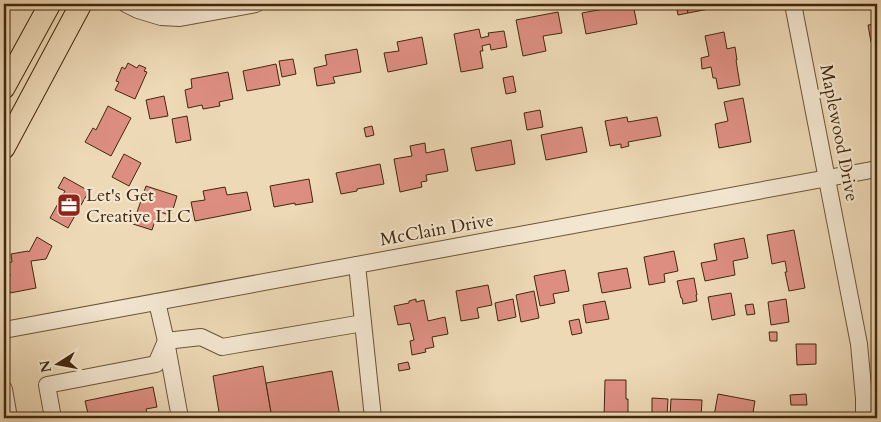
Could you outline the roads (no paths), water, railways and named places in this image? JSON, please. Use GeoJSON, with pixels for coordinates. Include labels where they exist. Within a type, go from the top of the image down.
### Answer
{"type":"FeatureCollection","features":[{"type":"Feature","properties":{"kind":"main road"},"geometry":{"type":"LineString","coordinates":[[4,88],[50,4]]}},
{"type":"Feature","properties":{"kind":"main road"},"geometry":{"type":"LineString","coordinates":[[4,148],[81,4]]}},
{"type":"Feature","properties":{"kind":"street"},"geometry":{"type":"LineString","coordinates":[[126,4],[161,18],[180,18],[256,4]]}},
{"type":"Feature","properties":{"kind":"street","name":"Maplewood Drive"},"geometry":{"type":"LineString","coordinates":[[793,4],[859,344],[864,418]]}},
{"type":"Feature","properties":{"kind":"street","name":"McClain Drive"},"geometry":{"type":"LineString","coordinates":[[4,330],[877,169]]}},
{"type":"Feature","properties":{"kind":"street"},"geometry":{"type":"LineString","coordinates":[[357,265],[373,418]]}},
{"type":"Feature","properties":{"kind":"street"},"geometry":{"type":"LineString","coordinates":[[157,302],[180,418]]}},
{"type":"Feature","properties":{"kind":"street"},"geometry":{"type":"LineString","coordinates":[[166,341],[201,337],[222,347],[363,323]]}},
{"type":"Feature","properties":{"kind":"street"},"geometry":{"type":"LineString","coordinates":[[53,418],[47,385],[156,364],[166,341]]}},
{"type":"Feature","properties":{"kind":"street"},"geometry":{"type":"LineString","coordinates":[[4,389],[9,418]]}},
{"type":"Feature","properties":{"kind":"place","name":"Let's Get Creative LLC"},"geometry":{"type":"Point","coordinates":[69,205]}}]}
